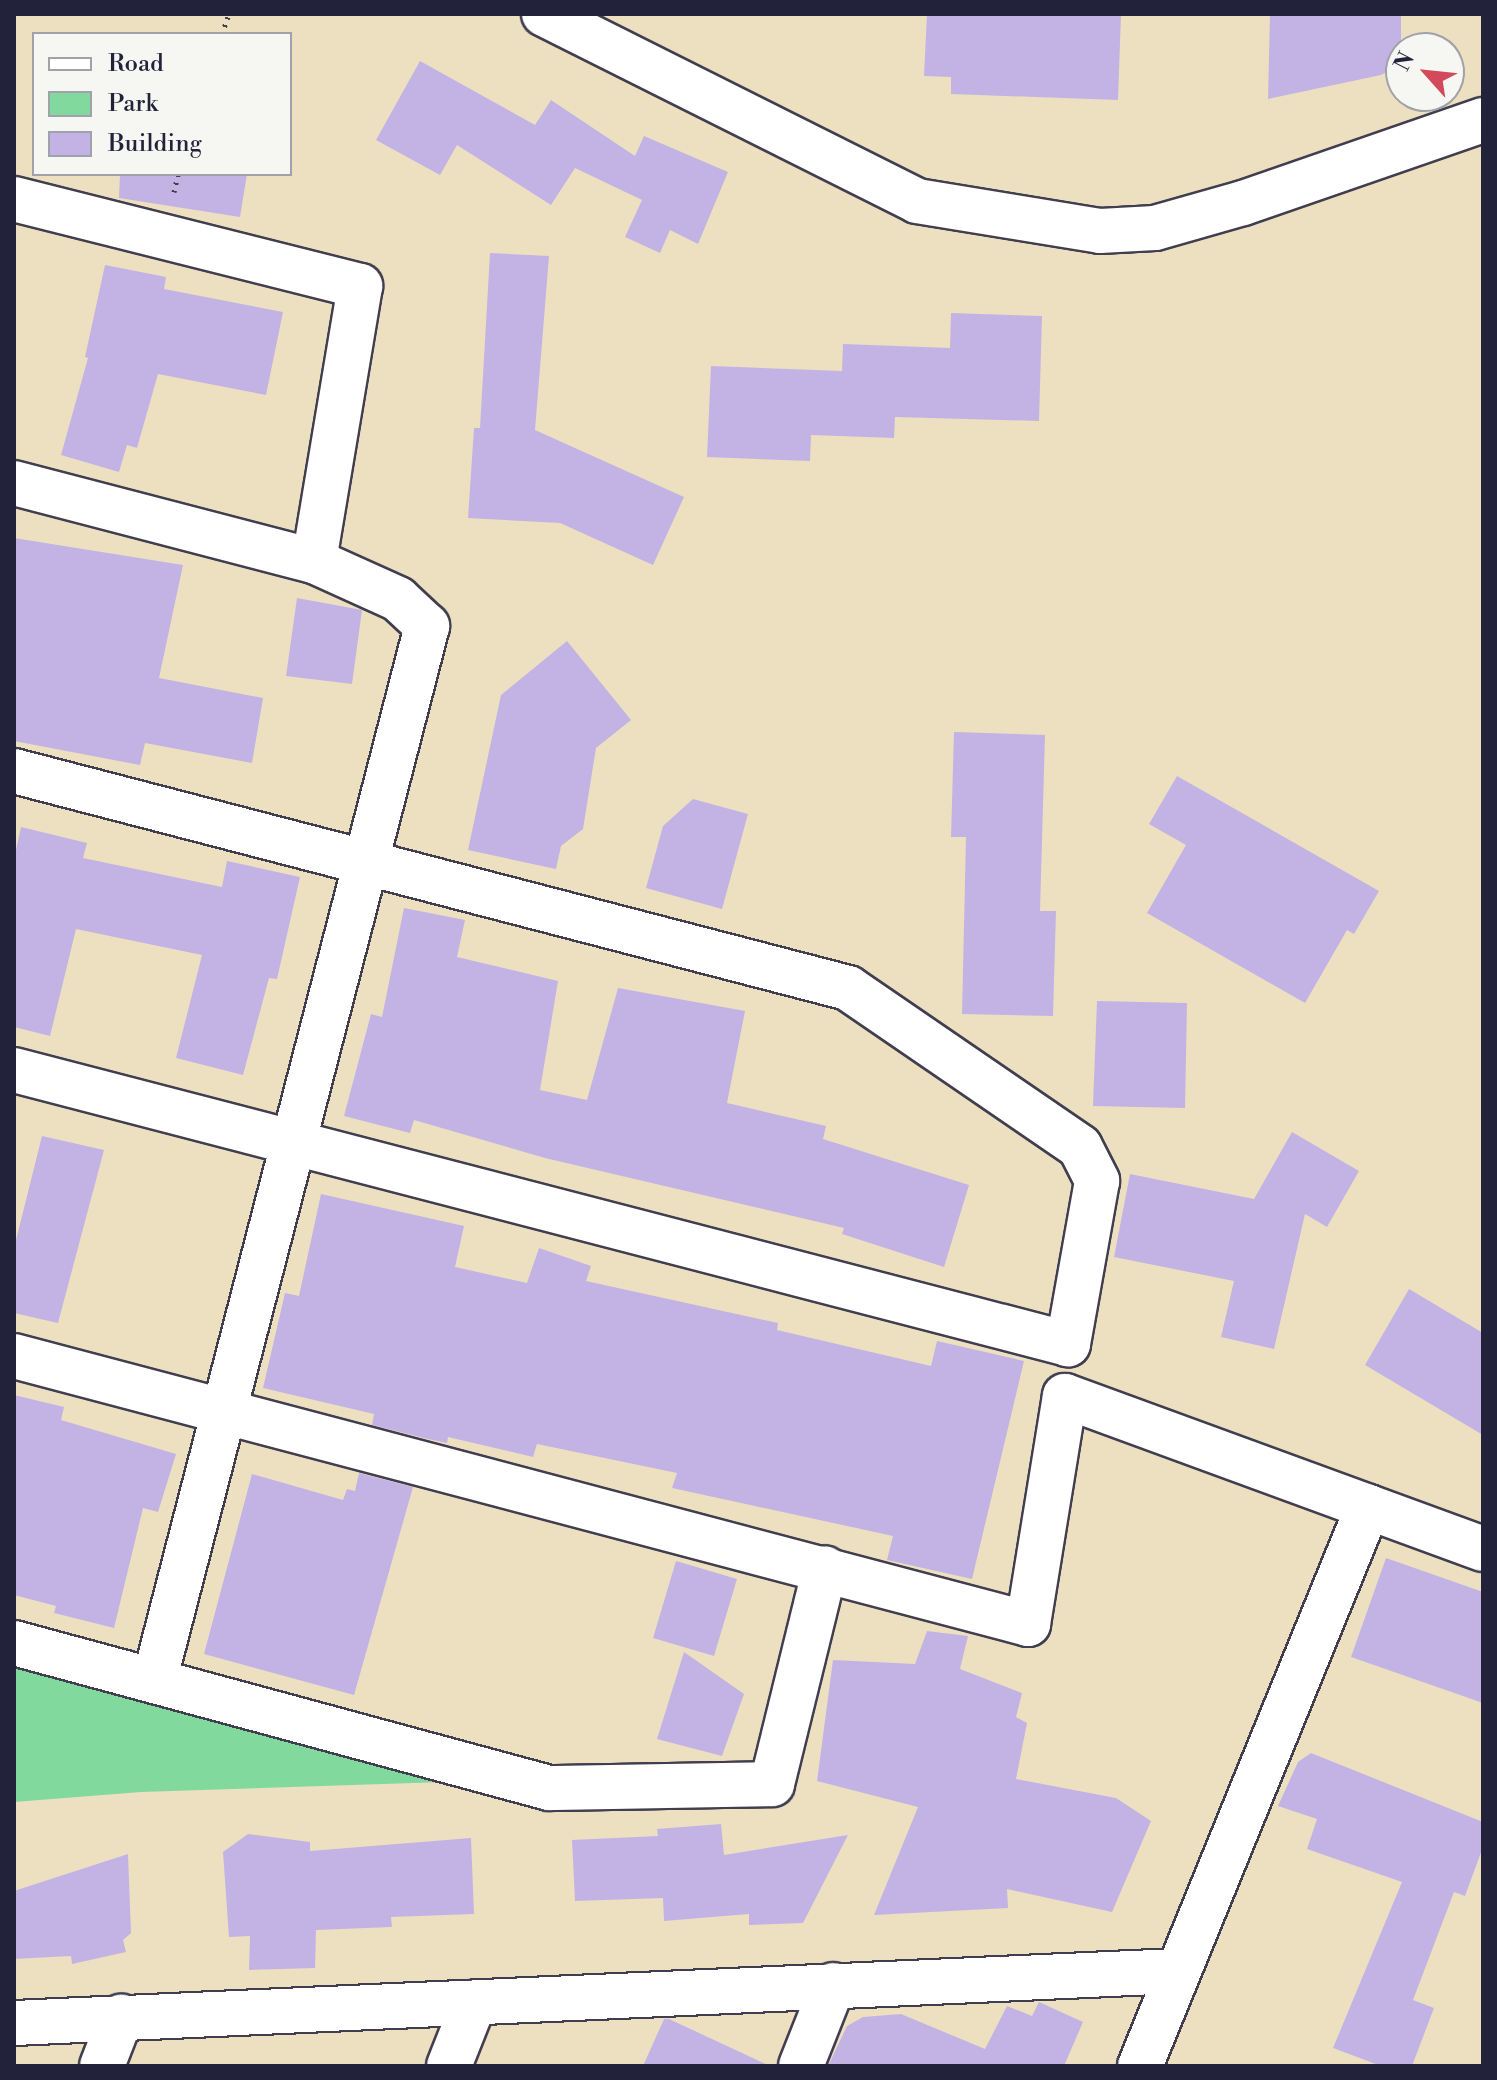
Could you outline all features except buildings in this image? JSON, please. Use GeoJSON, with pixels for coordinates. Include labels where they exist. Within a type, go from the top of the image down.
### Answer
{"type":"FeatureCollection","features":[{"type":"Feature","properties":{"kind":"street"},"geometry":{"type":"LineString","coordinates":[[544,14],[609,28],[917,201],[1100,231],[1155,228],[1243,203],[1483,120]]}},
{"type":"Feature","properties":{"kind":"street"},"geometry":{"type":"LineString","coordinates":[[14,199],[360,286],[314,561]]}},
{"type":"Feature","properties":{"kind":"street"},"geometry":{"type":"LineString","coordinates":[[14,483],[314,561],[398,599],[427,626],[369,864],[155,1678]]}},
{"type":"Feature","properties":{"kind":"street"},"geometry":{"type":"LineString","coordinates":[[14,771],[820,978],[848,988],[1080,1147],[1097,1181],[1068,1344],[1065,1396],[1028,1624],[14,1356]]}},
{"type":"Feature","properties":{"kind":"street"},"geometry":{"type":"LineString","coordinates":[[14,1070],[1068,1344]]}},
{"type":"Feature","properties":{"kind":"street"},"geometry":{"type":"LineString","coordinates":[[1065,1396],[1483,1549]]}},
{"type":"Feature","properties":{"kind":"street"},"geometry":{"type":"LineString","coordinates":[[1140,2066],[1176,1971],[1368,1507]]}},
{"type":"Feature","properties":{"kind":"street"},"geometry":{"type":"LineString","coordinates":[[14,1643],[155,1678],[549,1788],[772,1784],[825,1568]]}},
{"type":"Feature","properties":{"kind":"street"},"geometry":{"type":"LineString","coordinates":[[14,2023],[1176,1971]]}},
{"type":"Feature","properties":{"kind":"street"},"geometry":{"type":"LineString","coordinates":[[801,2066],[833,1985]]}},
{"type":"Feature","properties":{"kind":"street"},"geometry":{"type":"LineString","coordinates":[[449,2066],[474,2003]]}},
{"type":"Feature","properties":{"kind":"street"},"geometry":{"type":"LineString","coordinates":[[102,2066],[121,2017]]}},
{"type":"Feature","properties":{"kind":"green space"},"geometry":{"type":"Polygon","coordinates":[[[14,1663],[474,1781],[141,1792],[14,1802],[14,1663]]]}}]}
